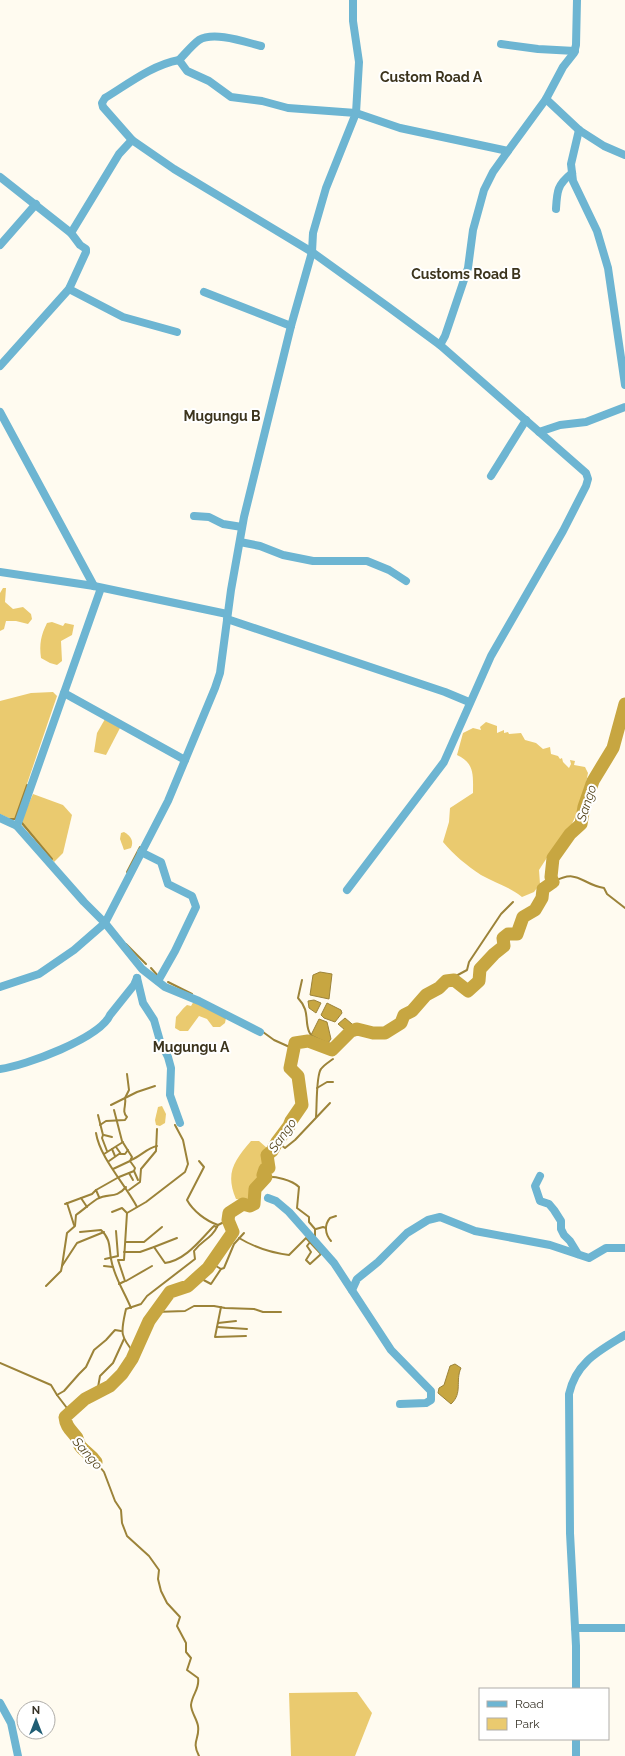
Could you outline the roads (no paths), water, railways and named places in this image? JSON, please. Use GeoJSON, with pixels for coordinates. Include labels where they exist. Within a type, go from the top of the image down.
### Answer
{"type":"FeatureCollection","features":[{"type":"Feature","properties":{"kind":"street"},"geometry":{"type":"LineString","coordinates":[[0,987],[38,974],[74,950],[105,922],[168,801],[220,673],[227,617],[242,527],[291,326],[312,252],[313,233],[322,201],[356,113],[359,62],[353,21],[353,0]]}},
{"type":"Feature","properties":{"kind":"street"},"geometry":{"type":"LineString","coordinates":[[440,345],[445,336],[468,268],[473,230],[484,190],[493,172],[546,98],[563,67],[575,51],[577,0]]}},
{"type":"Feature","properties":{"kind":"street"},"geometry":{"type":"LineString","coordinates":[[261,46],[231,39],[208,37],[199,40],[179,60],[164,63],[105,98],[102,103],[103,107],[132,140],[174,169],[312,252],[440,345],[586,473],[588,479],[586,486],[563,531],[491,656],[444,762],[347,890]]}},
{"type":"Feature","properties":{"kind":"street"},"geometry":{"type":"LineString","coordinates":[[501,44],[538,49],[575,51]]}},
{"type":"Feature","properties":{"kind":"street"},"geometry":{"type":"LineString","coordinates":[[179,60],[187,71],[209,81],[231,97],[262,101],[288,108],[356,113],[400,128],[508,151]]}},
{"type":"Feature","properties":{"kind":"street"},"geometry":{"type":"LineString","coordinates":[[546,98],[579,130],[604,146],[624,152]]}},
{"type":"Feature","properties":{"kind":"street"},"geometry":{"type":"LineString","coordinates":[[579,130],[572,159],[572,173],[574,181],[597,231],[608,268],[625,385]]}},
{"type":"Feature","properties":{"kind":"street"},"geometry":{"type":"LineString","coordinates":[[71,233],[119,154],[132,140]]}},
{"type":"Feature","properties":{"kind":"street"},"geometry":{"type":"LineString","coordinates":[[556,209],[557,191],[562,181],[572,173]]}},
{"type":"Feature","properties":{"kind":"street"},"geometry":{"type":"LineString","coordinates":[[0,177],[71,233],[80,245],[86,249],[69,290],[0,366]]}},
{"type":"Feature","properties":{"kind":"street"},"geometry":{"type":"LineString","coordinates":[[0,245],[36,204]]}},
{"type":"Feature","properties":{"kind":"street"},"geometry":{"type":"LineString","coordinates":[[69,290],[123,317],[177,332]]}},
{"type":"Feature","properties":{"kind":"street"},"geometry":{"type":"LineString","coordinates":[[204,292],[291,326]]}},
{"type":"Feature","properties":{"kind":"street"},"geometry":{"type":"LineString","coordinates":[[539,432],[560,425],[586,422],[625,407]]}},
{"type":"Feature","properties":{"kind":"street"},"geometry":{"type":"LineString","coordinates":[[0,412],[97,587],[64,693],[17,826]]}},
{"type":"Feature","properties":{"kind":"street"},"geometry":{"type":"LineString","coordinates":[[491,476],[526,420]]}},
{"type":"Feature","properties":{"kind":"street"},"geometry":{"type":"LineString","coordinates":[[194,516],[209,517],[223,524],[242,527]]}},
{"type":"Feature","properties":{"kind":"street"},"geometry":{"type":"LineString","coordinates":[[240,542],[260,546],[283,555],[313,561],[367,561],[389,570],[406,581]]}},
{"type":"Feature","properties":{"kind":"street"},"geometry":{"type":"LineString","coordinates":[[0,572],[97,587],[227,617],[470,702]]}},
{"type":"Feature","properties":{"kind":"street"},"geometry":{"type":"LineString","coordinates":[[64,693],[185,760]]}},
{"type":"Feature","properties":{"kind":"street"},"geometry":{"type":"LineString","coordinates":[[0,818],[17,826],[84,902],[105,922],[142,969],[165,986],[199,1001],[260,1032]]}},
{"type":"Feature","properties":{"kind":"street"},"geometry":{"type":"LineString","coordinates":[[141,852],[161,862],[168,884],[192,896],[196,908],[186,931],[158,981]]}},
{"type":"Feature","properties":{"kind":"street"},"geometry":{"type":"LineString","coordinates":[[0,1069],[14,1067],[38,1058],[92,1034],[107,1021],[110,1015],[134,985],[142,969]]}},
{"type":"Feature","properties":{"kind":"street"},"geometry":{"type":"LineString","coordinates":[[137,978],[143,1003],[154,1020],[160,1041],[168,1057],[171,1068],[170,1095],[180,1122]]}},
{"type":"Feature","properties":{"kind":"street"},"geometry":{"type":"LineString","coordinates":[[540,1176],[535,1186],[540,1201],[549,1204],[554,1210],[561,1220],[561,1229],[564,1235],[570,1241],[578,1254]]}},
{"type":"Feature","properties":{"kind":"street"},"geometry":{"type":"LineString","coordinates":[[268,1198],[276,1201],[289,1212],[334,1263],[391,1350],[431,1391],[431,1400],[426,1403],[400,1404]]}},
{"type":"Feature","properties":{"kind":"street"},"geometry":{"type":"LineString","coordinates":[[352,1290],[357,1279],[378,1262],[406,1233],[428,1220],[440,1217],[475,1231],[531,1241],[589,1258],[606,1248],[625,1248]]}},
{"type":"Feature","properties":{"kind":"street"},"geometry":{"type":"LineString","coordinates":[[345,1280],[357,1279]]}},
{"type":"Feature","properties":{"kind":"street"},"geometry":{"type":"LineString","coordinates":[[576,1688],[575,1628],[570,1533],[569,1394],[573,1380],[582,1366],[597,1352],[625,1335]]}},
{"type":"Feature","properties":{"kind":"street"},"geometry":{"type":"LineString","coordinates":[[575,1628],[625,1628]]}},
{"type":"Feature","properties":{"kind":"street"},"geometry":{"type":"LineString","coordinates":[[0,1703],[11,1723],[18,1756]]}},
{"type":"Feature","properties":{"kind":"street"},"geometry":{"type":"LineString","coordinates":[[576,1740],[576,1756]]}},
{"type":"Feature","properties":{"kind":"waterway","name":"Sango"},"geometry":{"type":"LineString","coordinates":[[96,1462],[80,1446],[77,1438],[68,1426],[65,1417],[85,1399],[110,1386],[122,1374],[132,1359],[149,1321],[170,1292],[188,1286],[208,1268],[233,1232],[228,1220],[229,1213],[243,1204],[250,1206],[254,1204],[255,1189],[266,1177],[263,1175],[265,1169],[269,1168],[267,1155],[272,1151],[302,1105],[298,1076],[290,1068],[295,1043],[308,1041],[332,1050],[351,1031],[357,1029],[373,1033],[385,1033],[401,1023],[404,1015],[412,1011],[426,995],[439,988],[446,981],[454,980],[468,991],[479,981],[480,969],[504,946],[503,938],[508,934],[517,934],[523,917],[535,910],[542,898],[543,889],[553,882],[551,877],[553,858],[570,834],[581,824],[584,807],[593,781],[613,748],[625,704]]}},
{"type":"Feature","properties":{"kind":"waterway"},"geometry":{"type":"LineString","coordinates":[[10,819],[15,819],[27,785]]}},
{"type":"Feature","properties":{"kind":"waterway"},"geometry":{"type":"LineString","coordinates":[[22,823],[52,859]]}},
{"type":"Feature","properties":{"kind":"waterway"},"geometry":{"type":"LineString","coordinates":[[127,872],[140,847]]}},
{"type":"Feature","properties":{"kind":"waterway"},"geometry":{"type":"LineString","coordinates":[[553,882],[569,876],[579,878],[604,888],[607,894],[625,908]]}},
{"type":"Feature","properties":{"kind":"waterway"},"geometry":{"type":"LineString","coordinates":[[452,980],[454,977],[467,970],[469,962],[501,914],[513,902]]}},
{"type":"Feature","properties":{"kind":"waterway"},"geometry":{"type":"LineString","coordinates":[[126,944],[146,964]]}},
{"type":"Feature","properties":{"kind":"waterway"},"geometry":{"type":"LineString","coordinates":[[151,968],[158,976]]}},
{"type":"Feature","properties":{"kind":"waterway"},"geometry":{"type":"LineString","coordinates":[[302,980],[298,998],[303,1004],[310,1033],[321,1046]]}},
{"type":"Feature","properties":{"kind":"waterway"},"geometry":{"type":"LineString","coordinates":[[168,982],[192,994]]}},
{"type":"Feature","properties":{"kind":"waterway"},"geometry":{"type":"LineString","coordinates":[[263,1032],[274,1040],[294,1049]]}},
{"type":"Feature","properties":{"kind":"waterway"},"geometry":{"type":"LineString","coordinates":[[316,1117],[319,1072],[333,1059]]}},
{"type":"Feature","properties":{"kind":"waterway"},"geometry":{"type":"LineString","coordinates":[[100,1125],[106,1121],[125,1120],[127,1117],[124,1112],[125,1098],[129,1090],[127,1074]]}},
{"type":"Feature","properties":{"kind":"waterway"},"geometry":{"type":"LineString","coordinates":[[317,1088],[327,1082],[333,1082]]}},
{"type":"Feature","properties":{"kind":"waterway"},"geometry":{"type":"LineString","coordinates":[[111,1105],[137,1092],[155,1086]]}},
{"type":"Feature","properties":{"kind":"waterway"},"geometry":{"type":"LineString","coordinates":[[277,1142],[285,1148],[295,1140],[330,1103]]}},
{"type":"Feature","properties":{"kind":"waterway"},"geometry":{"type":"LineString","coordinates":[[114,1110],[122,1141],[132,1157],[130,1161]]}},
{"type":"Feature","properties":{"kind":"waterway"},"geometry":{"type":"LineString","coordinates":[[98,1115],[103,1135],[102,1138],[107,1151]]}},
{"type":"Feature","properties":{"kind":"waterway"},"geometry":{"type":"LineString","coordinates":[[119,1284],[125,1281],[118,1260],[124,1260],[127,1213],[146,1202],[185,1172],[188,1164],[183,1140],[175,1125]]}},
{"type":"Feature","properties":{"kind":"waterway"},"geometry":{"type":"LineString","coordinates":[[129,1190],[140,1182],[141,1169],[156,1151],[157,1129]]}},
{"type":"Feature","properties":{"kind":"waterway"},"geometry":{"type":"LineString","coordinates":[[96,1133],[102,1152],[137,1207]]}},
{"type":"Feature","properties":{"kind":"waterway"},"geometry":{"type":"LineString","coordinates":[[104,1135],[112,1137]]}},
{"type":"Feature","properties":{"kind":"waterway"},"geometry":{"type":"LineString","coordinates":[[104,1154],[123,1142]]}},
{"type":"Feature","properties":{"kind":"waterway"},"geometry":{"type":"LineString","coordinates":[[131,1160],[150,1148],[157,1146]]}},
{"type":"Feature","properties":{"kind":"waterway"},"geometry":{"type":"LineString","coordinates":[[116,1147],[121,1154]]}},
{"type":"Feature","properties":{"kind":"waterway"},"geometry":{"type":"LineString","coordinates":[[112,1149],[115,1156]]}},
{"type":"Feature","properties":{"kind":"waterway"},"geometry":{"type":"LineString","coordinates":[[109,1161],[119,1154],[125,1154],[128,1150]]}},
{"type":"Feature","properties":{"kind":"waterway"},"geometry":{"type":"LineString","coordinates":[[113,1169],[130,1161],[135,1168],[134,1171],[138,1180]]}},
{"type":"Feature","properties":{"kind":"waterway"},"geometry":{"type":"LineString","coordinates":[[199,1161],[204,1167],[187,1200],[200,1215],[218,1225]]}},
{"type":"Feature","properties":{"kind":"waterway"},"geometry":{"type":"LineString","coordinates":[[96,1190],[119,1177],[134,1171]]}},
{"type":"Feature","properties":{"kind":"waterway"},"geometry":{"type":"LineString","coordinates":[[129,1173],[133,1180]]}},
{"type":"Feature","properties":{"kind":"waterway"},"geometry":{"type":"LineString","coordinates":[[266,1177],[283,1179],[292,1182],[299,1187],[297,1208],[309,1217],[309,1222],[315,1229],[315,1237]]}},
{"type":"Feature","properties":{"kind":"waterway"},"geometry":{"type":"LineString","coordinates":[[62,1266],[67,1233],[75,1226],[76,1215],[97,1199],[115,1195],[126,1187]]}},
{"type":"Feature","properties":{"kind":"waterway"},"geometry":{"type":"LineString","coordinates":[[65,1204],[92,1194],[96,1190],[99,1197]]}},
{"type":"Feature","properties":{"kind":"waterway"},"geometry":{"type":"LineString","coordinates":[[81,1198],[87,1207]]}},
{"type":"Feature","properties":{"kind":"waterway"},"geometry":{"type":"LineString","coordinates":[[67,1203],[74,1225]]}},
{"type":"Feature","properties":{"kind":"waterway"},"geometry":{"type":"LineString","coordinates":[[112,1212],[122,1208],[127,1213]]}},
{"type":"Feature","properties":{"kind":"waterway"},"geometry":{"type":"LineString","coordinates":[[331,1241],[326,1232],[326,1227],[330,1218],[336,1216]]}},
{"type":"Feature","properties":{"kind":"waterway"},"geometry":{"type":"LineString","coordinates":[[135,1354],[126,1342],[123,1333],[122,1328],[126,1309],[141,1304],[147,1296],[195,1259],[194,1251],[197,1247],[213,1234],[218,1225],[228,1220]]}},
{"type":"Feature","properties":{"kind":"waterway"},"geometry":{"type":"LineString","coordinates":[[124,1252],[140,1252],[154,1247],[165,1263],[173,1261],[180,1258],[192,1249],[214,1226],[217,1227]]}},
{"type":"Feature","properties":{"kind":"waterway"},"geometry":{"type":"LineString","coordinates":[[126,1242],[144,1242],[162,1227]]}},
{"type":"Feature","properties":{"kind":"waterway"},"geometry":{"type":"LineString","coordinates":[[316,1229],[323,1227],[326,1228]]}},
{"type":"Feature","properties":{"kind":"waterway"},"geometry":{"type":"LineString","coordinates":[[80,1232],[101,1230],[104,1233],[109,1244],[114,1272],[131,1308]]}},
{"type":"Feature","properties":{"kind":"waterway"},"geometry":{"type":"LineString","coordinates":[[105,1259],[118,1256],[116,1231]]}},
{"type":"Feature","properties":{"kind":"waterway"},"geometry":{"type":"LineString","coordinates":[[46,1286],[61,1271],[62,1266],[77,1243],[104,1232]]}},
{"type":"Feature","properties":{"kind":"waterway"},"geometry":{"type":"LineString","coordinates":[[211,1263],[221,1269],[224,1268],[234,1244],[244,1233]]}},
{"type":"Feature","properties":{"kind":"waterway"},"geometry":{"type":"LineString","coordinates":[[154,1247],[177,1238]]}},
{"type":"Feature","properties":{"kind":"waterway"},"geometry":{"type":"LineString","coordinates":[[239,1238],[263,1249],[289,1255],[306,1238],[321,1254],[310,1264],[306,1260],[311,1252],[307,1246],[310,1242]]}},
{"type":"Feature","properties":{"kind":"waterway"},"geometry":{"type":"LineString","coordinates":[[104,1266],[113,1267]]}},
{"type":"Feature","properties":{"kind":"waterway"},"geometry":{"type":"LineString","coordinates":[[126,1281],[152,1266]]}},
{"type":"Feature","properties":{"kind":"waterway"},"geometry":{"type":"LineString","coordinates":[[198,1277],[211,1284],[221,1269]]}},
{"type":"Feature","properties":{"kind":"waterway"},"geometry":{"type":"LineString","coordinates":[[155,1312],[185,1311],[194,1306],[214,1306],[254,1309],[263,1312],[281,1312]]}},
{"type":"Feature","properties":{"kind":"waterway"},"geometry":{"type":"LineString","coordinates":[[221,1307],[215,1337],[246,1336]]}},
{"type":"Feature","properties":{"kind":"waterway"},"geometry":{"type":"LineString","coordinates":[[218,1323],[236,1321]]}},
{"type":"Feature","properties":{"kind":"waterway"},"geometry":{"type":"LineString","coordinates":[[217,1327],[247,1329]]}},
{"type":"Feature","properties":{"kind":"waterway"},"geometry":{"type":"LineString","coordinates":[[70,1412],[57,1395],[64,1391],[86,1367],[94,1350],[115,1330],[121,1331]]}},
{"type":"Feature","properties":{"kind":"waterway"},"geometry":{"type":"LineString","coordinates":[[97,1393],[100,1376],[113,1363],[124,1339]]}},
{"type":"Feature","properties":{"kind":"waterway"},"geometry":{"type":"LineString","coordinates":[[0,1363],[51,1385],[57,1395]]}},
{"type":"Feature","properties":{"kind":"waterway","name":"Sango"},"geometry":{"type":"LineString","coordinates":[[96,1462],[104,1472],[115,1501],[121,1510],[122,1523],[127,1536],[149,1556],[159,1570],[158,1579],[161,1591],[167,1603],[180,1617],[177,1626],[186,1643],[186,1652],[191,1658],[187,1670],[198,1678],[198,1685],[191,1705],[198,1726],[196,1747],[199,1756]]}},
{"type":"Feature","properties":{"kind":"district","name":"Custom Road A"},"geometry":{"type":"Point","coordinates":[431,77]}},
{"type":"Feature","properties":{"kind":"district","name":"Customs Road B"},"geometry":{"type":"Point","coordinates":[466,274]}},
{"type":"Feature","properties":{"kind":"district","name":"Mugungu B"},"geometry":{"type":"Point","coordinates":[222,416]}},
{"type":"Feature","properties":{"kind":"district","name":"Mugungu A"},"geometry":{"type":"Point","coordinates":[191,1047]}}]}
